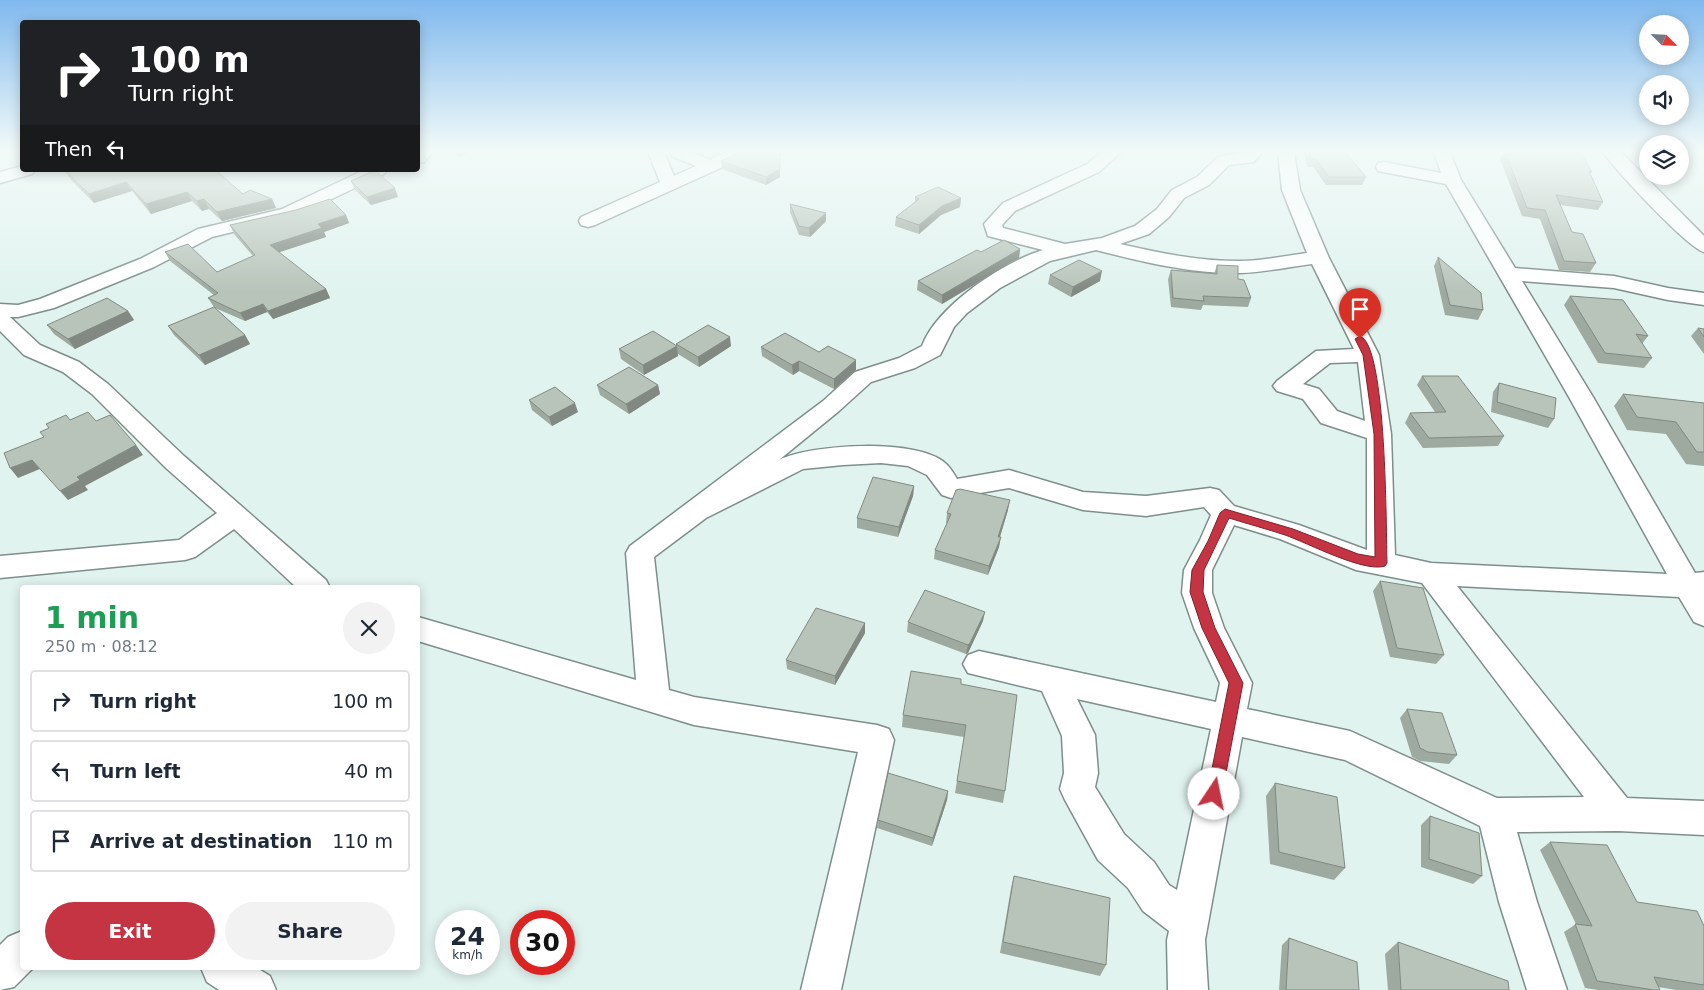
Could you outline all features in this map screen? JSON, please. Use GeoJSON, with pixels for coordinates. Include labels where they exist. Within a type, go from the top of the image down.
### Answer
{"type":"FeatureCollection","features":[{"type":"Feature","properties":{"kind":"street"},"geometry":{"type":"LineString","coordinates":[[313,585],[175,462],[100,389],[71,367],[32,350],[0,318],[18,311],[47,304],[147,263],[206,233],[288,213],[319,198]]}},
{"type":"Feature","properties":{"kind":"street"},"geometry":{"type":"LineString","coordinates":[[588,221],[637,198]]}},
{"type":"Feature","properties":{"kind":"street"},"geometry":{"type":"LineString","coordinates":[[1028,198],[1009,207],[993,224],[995,232],[1066,250]]}},
{"type":"Feature","properties":{"kind":"street"},"geometry":{"type":"LineString","coordinates":[[654,699],[640,553],[697,511],[830,406],[863,377],[907,364],[932,350],[933,342],[949,319],[979,294],[1041,257],[1066,250],[1096,245],[1142,230],[1163,213],[1175,198]]}},
{"type":"Feature","properties":{"kind":"street"},"geometry":{"type":"LineString","coordinates":[[1294,198],[1319,258],[1368,355],[1379,434],[1381,563]]}},
{"type":"Feature","properties":{"kind":"street"},"geometry":{"type":"LineString","coordinates":[[1463,198],[1581,397],[1696,584],[1704,614]]}},
{"type":"Feature","properties":{"kind":"street"},"geometry":{"type":"LineString","coordinates":[[1655,198],[1687,232],[1704,246]]}},
{"type":"Feature","properties":{"kind":"street"},"geometry":{"type":"LineString","coordinates":[[1096,245],[1151,258],[1224,267],[1259,266],[1303,258],[1319,258]]}},
{"type":"Feature","properties":{"kind":"street"},"geometry":{"type":"LineString","coordinates":[[1508,274],[1614,282],[1668,294],[1704,299]]}},
{"type":"Feature","properties":{"kind":"street"},"geometry":{"type":"LineString","coordinates":[[1368,355],[1324,356],[1285,386],[1311,394],[1329,417],[1379,434]]}},
{"type":"Feature","properties":{"kind":"street"},"geometry":{"type":"LineString","coordinates":[[697,511],[798,461],[843,456],[881,455],[913,458],[936,469],[951,489],[1009,479],[1083,501],[1146,506],[1210,497],[1225,513],[1289,532],[1356,559],[1431,574],[1696,584]]}},
{"type":"Feature","properties":{"kind":"street"},"geometry":{"type":"LineString","coordinates":[[1188,990],[1186,940],[1236,683],[1209,628],[1197,592],[1198,570],[1214,541],[1225,513]]}},
{"type":"Feature","properties":{"kind":"street"},"geometry":{"type":"LineString","coordinates":[[0,567],[185,550],[235,514]]}},
{"type":"Feature","properties":{"kind":"street"},"geometry":{"type":"LineString","coordinates":[[1431,574],[1618,814]]}},
{"type":"Feature","properties":{"kind":"street"},"geometry":{"type":"LineString","coordinates":[[420,630],[694,711],[877,740],[821,990]]}},
{"type":"Feature","properties":{"kind":"street"},"geometry":{"type":"LineString","coordinates":[[979,664],[1350,746],[1495,815],[1618,814],[1704,818]]}},
{"type":"Feature","properties":{"kind":"street"},"geometry":{"type":"LineString","coordinates":[[1054,681],[1064,708],[1078,734],[1081,773],[1076,789],[1111,847],[1141,875],[1156,898],[1190,923]]}},
{"type":"Feature","properties":{"kind":"street"},"geometry":{"type":"LineString","coordinates":[[1495,815],[1518,902],[1547,990]]}},
{"type":"Feature","properties":{"kind":"street"},"geometry":{"type":"LineString","coordinates":[[0,972],[20,953]]}},
{"type":"Feature","properties":{"kind":"street"},"geometry":{"type":"LineString","coordinates":[[224,970],[256,990]]}},
{"type":"Feature","properties":{"kind":"building"},"geometry":{"type":"Polygon","coordinates":[[[141,198],[166,198],[146,204],[141,198]]]}},
{"type":"Feature","properties":{"kind":"building"},"geometry":{"type":"Polygon","coordinates":[[[194,198],[272,199],[217,212],[204,199],[197,201],[194,198]]]}},
{"type":"Feature","properties":{"kind":"building"},"geometry":{"type":"Polygon","coordinates":[[[917,198],[961,198],[942,206],[919,225],[896,217],[919,199],[917,198]]]}},
{"type":"Feature","properties":{"kind":"building"},"geometry":{"type":"Polygon","coordinates":[[[1523,198],[1557,198],[1572,232],[1583,234],[1596,263],[1564,261],[1545,210],[1527,208],[1523,198]]]}},
{"type":"Feature","properties":{"kind":"building"},"geometry":{"type":"Polygon","coordinates":[[[1577,198],[1601,198],[1603,202],[1577,198]]]}},
{"type":"Feature","properties":{"kind":"building"},"geometry":{"type":"Polygon","coordinates":[[[330,199],[346,215],[318,224],[322,228],[270,245],[326,289],[268,311],[263,304],[240,313],[208,298],[218,293],[165,252],[188,244],[217,272],[255,255],[230,225],[296,210],[330,199]]]}},
{"type":"Feature","properties":{"kind":"building"},"geometry":{"type":"Polygon","coordinates":[[[790,204],[826,213],[809,228],[799,226],[790,204]]]}},
{"type":"Feature","properties":{"kind":"building"},"geometry":{"type":"Polygon","coordinates":[[[1004,240],[1020,249],[942,295],[918,281],[977,250],[981,252],[1004,240]]]}},
{"type":"Feature","properties":{"kind":"building"},"geometry":{"type":"Polygon","coordinates":[[[1438,257],[1481,293],[1483,310],[1450,305],[1438,257]]]}},
{"type":"Feature","properties":{"kind":"building"},"geometry":{"type":"Polygon","coordinates":[[[1079,260],[1102,271],[1073,287],[1050,275],[1079,260]]]}},
{"type":"Feature","properties":{"kind":"building"},"geometry":{"type":"Polygon","coordinates":[[[1217,265],[1238,266],[1238,279],[1244,280],[1251,298],[1203,296],[1204,301],[1173,298],[1171,270],[1217,274],[1217,265]]]}},
{"type":"Feature","properties":{"kind":"building"},"geometry":{"type":"Polygon","coordinates":[[[1570,296],[1623,300],[1648,336],[1636,334],[1652,358],[1605,353],[1570,296]]]}},
{"type":"Feature","properties":{"kind":"building"},"geometry":{"type":"Polygon","coordinates":[[[107,298],[128,311],[68,339],[47,325],[107,298]]]}},
{"type":"Feature","properties":{"kind":"building"},"geometry":{"type":"Polygon","coordinates":[[[214,307],[245,335],[199,355],[168,326],[214,307]]]}},
{"type":"Feature","properties":{"kind":"building"},"geometry":{"type":"Polygon","coordinates":[[[708,325],[730,337],[698,357],[676,344],[708,325]]]}},
{"type":"Feature","properties":{"kind":"building"},"geometry":{"type":"Polygon","coordinates":[[[1698,328],[1704,329],[1704,337],[1698,328]]]}},
{"type":"Feature","properties":{"kind":"building"},"geometry":{"type":"Polygon","coordinates":[[[653,331],[677,346],[643,365],[619,349],[653,331]]]}},
{"type":"Feature","properties":{"kind":"building"},"geometry":{"type":"Polygon","coordinates":[[[785,333],[819,352],[828,346],[856,360],[834,379],[799,361],[792,365],[761,347],[785,333]]]}},
{"type":"Feature","properties":{"kind":"building"},"geometry":{"type":"Polygon","coordinates":[[[629,367],[658,385],[626,404],[597,385],[629,367]]]}},
{"type":"Feature","properties":{"kind":"building"},"geometry":{"type":"Polygon","coordinates":[[[1422,376],[1458,376],[1504,436],[1429,438],[1410,413],[1446,412],[1422,376]]]}},
{"type":"Feature","properties":{"kind":"building"},"geometry":{"type":"Polygon","coordinates":[[[1499,383],[1556,398],[1554,419],[1497,402],[1499,383]]]}},
{"type":"Feature","properties":{"kind":"building"},"geometry":{"type":"Polygon","coordinates":[[[555,387],[575,403],[549,417],[529,400],[555,387]]]}},
{"type":"Feature","properties":{"kind":"building"},"geometry":{"type":"Polygon","coordinates":[[[1623,394],[1704,403],[1704,452],[1697,452],[1676,422],[1637,417],[1623,394]]]}},
{"type":"Feature","properties":{"kind":"building"},"geometry":{"type":"Polygon","coordinates":[[[88,412],[96,421],[110,415],[136,445],[77,477],[80,480],[60,491],[32,460],[10,468],[4,453],[44,437],[40,432],[49,428],[46,424],[66,415],[70,420],[88,412]]]}},
{"type":"Feature","properties":{"kind":"building"},"geometry":{"type":"Polygon","coordinates":[[[873,477],[914,486],[899,527],[857,518],[873,477]]]}},
{"type":"Feature","properties":{"kind":"building"},"geometry":{"type":"Polygon","coordinates":[[[960,489],[1010,500],[998,537],[1001,537],[989,566],[935,550],[951,514],[947,513],[956,490],[960,489]]]}},
{"type":"Feature","properties":{"kind":"building"},"geometry":{"type":"Polygon","coordinates":[[[1380,581],[1423,588],[1444,655],[1397,648],[1380,581]]]}},
{"type":"Feature","properties":{"kind":"building"},"geometry":{"type":"Polygon","coordinates":[[[925,590],[985,612],[968,645],[908,622],[925,590]]]}},
{"type":"Feature","properties":{"kind":"building"},"geometry":{"type":"Polygon","coordinates":[[[816,608],[865,623],[835,676],[786,660],[816,608]]]}},
{"type":"Feature","properties":{"kind":"building"},"geometry":{"type":"Polygon","coordinates":[[[911,671],[961,679],[961,684],[1017,695],[1005,791],[957,781],[966,725],[903,715],[911,671]]]}},
{"type":"Feature","properties":{"kind":"building"},"geometry":{"type":"Polygon","coordinates":[[[1407,709],[1442,713],[1457,755],[1428,752],[1420,748],[1407,709]]]}},
{"type":"Feature","properties":{"kind":"building"},"geometry":{"type":"Polygon","coordinates":[[[888,773],[948,791],[933,838],[878,820],[888,773]]]}},
{"type":"Feature","properties":{"kind":"building"},"geometry":{"type":"Polygon","coordinates":[[[1275,783],[1337,797],[1345,868],[1279,852],[1275,783]]]}},
{"type":"Feature","properties":{"kind":"building"},"geometry":{"type":"Polygon","coordinates":[[[1430,816],[1479,833],[1482,876],[1429,859],[1430,816]]]}},
{"type":"Feature","properties":{"kind":"building"},"geometry":{"type":"Polygon","coordinates":[[[1550,842],[1607,845],[1637,902],[1697,911],[1704,926],[1704,985],[1654,977],[1660,990],[1654,990],[1597,981],[1575,924],[1592,926],[1550,842]]]}},
{"type":"Feature","properties":{"kind":"building"},"geometry":{"type":"Polygon","coordinates":[[[1014,876],[1110,898],[1106,965],[1003,942],[1014,876]]]}},
{"type":"Feature","properties":{"kind":"building"},"geometry":{"type":"Polygon","coordinates":[[[1289,938],[1357,962],[1359,990],[1286,990],[1289,938]]]}},
{"type":"Feature","properties":{"kind":"building"},"geometry":{"type":"Polygon","coordinates":[[[1398,942],[1508,981],[1509,990],[1401,990],[1398,942]]]}},
{"type":"Feature","properties":{"kind":"route"},"geometry":{"type":"LineString","coordinates":[[1214,794],[1236,683],[1209,628],[1197,592],[1198,570],[1214,541],[1225,513],[1289,532],[1356,559],[1381,563],[1379,434],[1368,355],[1360,339]]}}]}
